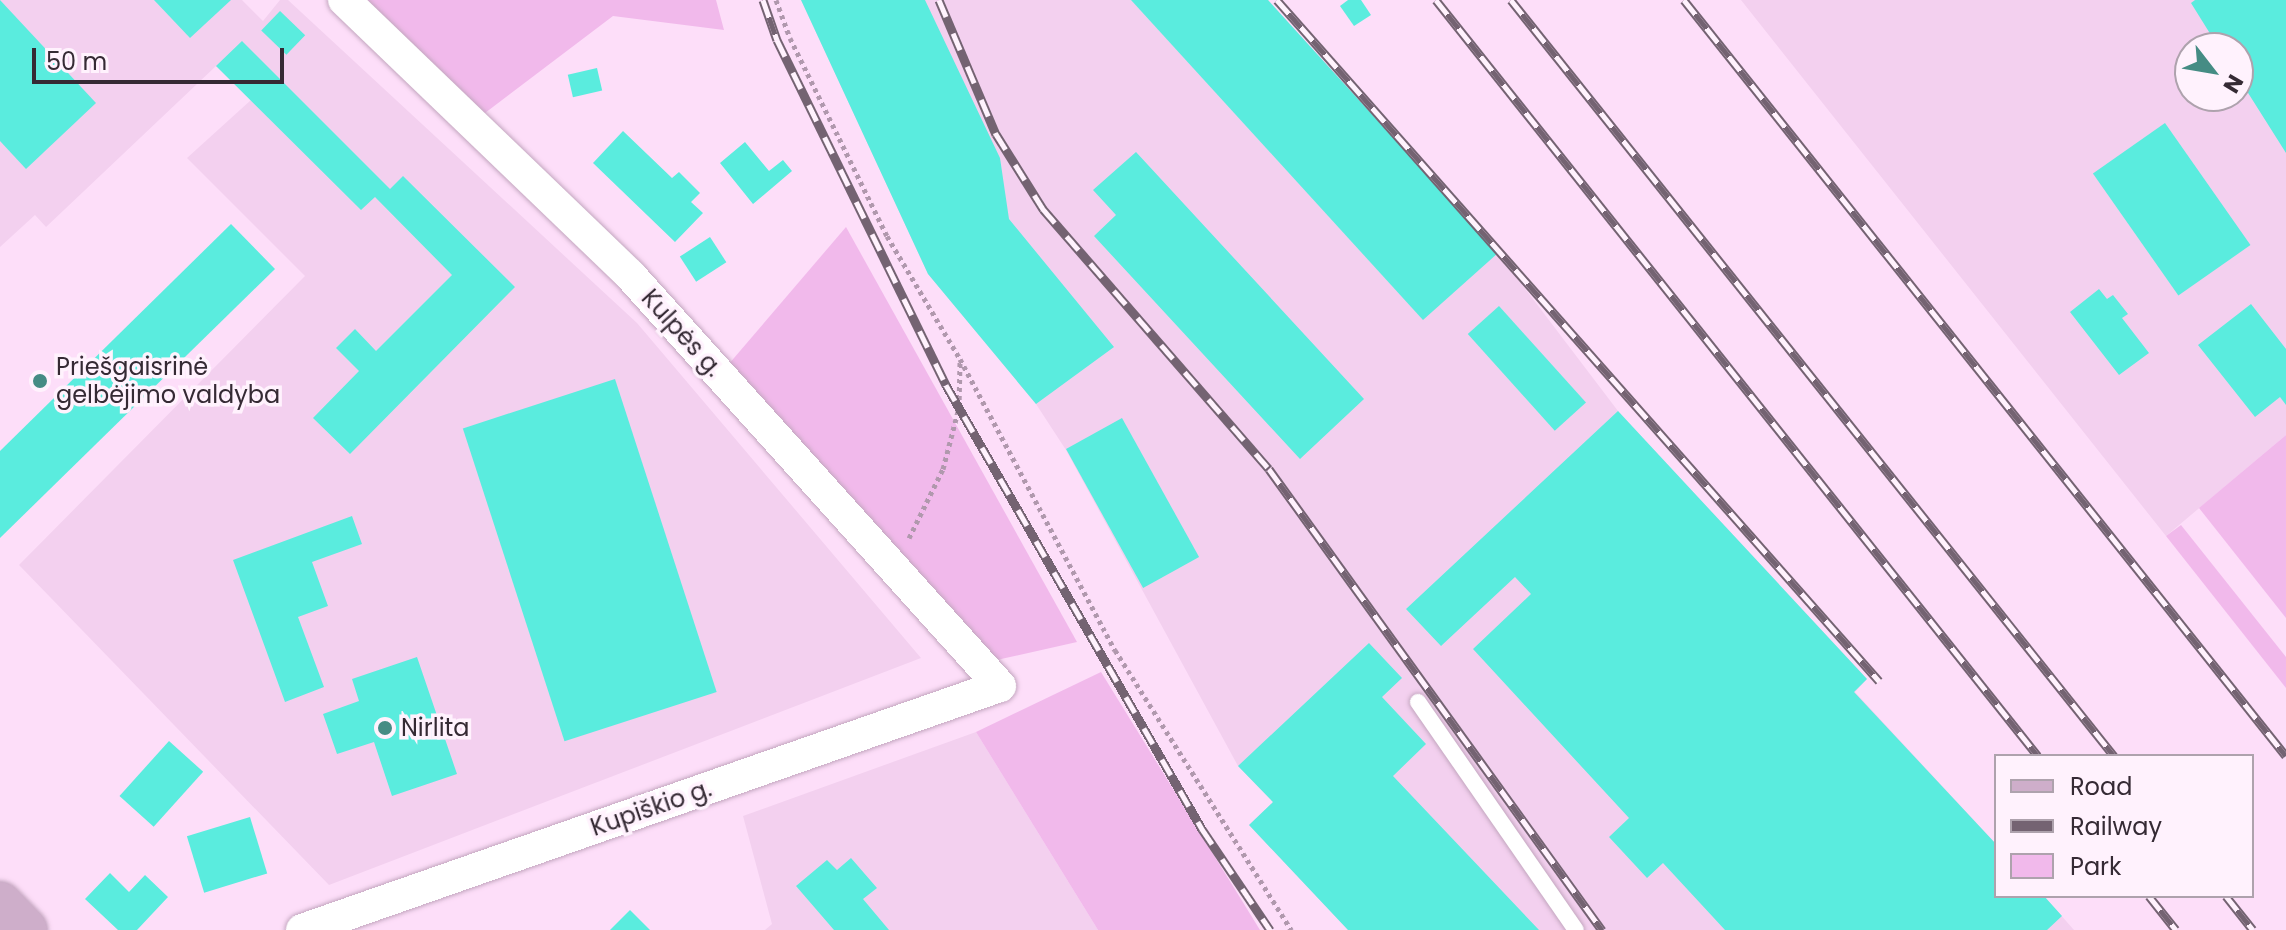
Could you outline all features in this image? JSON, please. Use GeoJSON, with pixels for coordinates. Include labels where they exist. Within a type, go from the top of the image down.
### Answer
{"type":"FeatureCollection","features":[{"type":"Feature","properties":{"kind":"main road"},"geometry":{"type":"LineString","coordinates":[[0,904],[25,930]]}},
{"type":"Feature","properties":{"kind":"street","name":"Kulpės g."},"geometry":{"type":"LineString","coordinates":[[344,0],[630,275],[1000,686]]}},
{"type":"Feature","properties":{"kind":"street","name":"Kupiškio g."},"geometry":{"type":"LineString","coordinates":[[302,930],[1000,686]]}},
{"type":"Feature","properties":{"kind":"lane"},"geometry":{"type":"LineString","coordinates":[[1418,702],[1576,930]]}},
{"type":"Feature","properties":{"kind":"path"},"geometry":{"type":"LineString","coordinates":[[776,0],[790,38],[887,236],[960,359],[1115,650],[1291,930]]}},
{"type":"Feature","properties":{"kind":"path"},"geometry":{"type":"LineString","coordinates":[[894,568],[943,469],[959,407],[960,359]]}},
{"type":"Feature","properties":{"kind":"shaded area"},"geometry":{"type":"Polygon","coordinates":[[[0,0],[242,0],[263,21],[280,0],[288,0],[637,323],[921,658],[329,885],[19,565],[305,276],[187,158],[251,100],[216,66],[46,227],[35,215],[0,247],[0,0]]]}},
{"type":"Feature","properties":{"kind":"shaded area"},"geometry":{"type":"Polygon","coordinates":[[[801,0],[1268,0],[1498,253],[1618,411],[1867,679],[1855,692],[1994,842],[1994,898],[2046,898],[2074,930],[1348,930],[1249,825],[1273,802],[1238,766],[1066,450],[1036,404],[928,274],[801,0]]]}},
{"type":"Feature","properties":{"kind":"shaded area"},"geometry":{"type":"Polygon","coordinates":[[[1741,0],[2286,0],[2286,435],[2166,536],[1741,0]]]}},
{"type":"Feature","properties":{"kind":"shaded area"},"geometry":{"type":"Polygon","coordinates":[[[976,732],[1098,930],[765,930],[772,924],[743,816],[976,732]]]}},
{"type":"Feature","properties":{"kind":"green space"},"geometry":{"type":"Polygon","coordinates":[[[344,0],[716,0],[724,30],[613,16],[485,113],[452,108],[344,0]]]}},
{"type":"Feature","properties":{"kind":"green space"},"geometry":{"type":"Polygon","coordinates":[[[846,227],[1077,642],[992,661],[728,365],[846,227]]]}},
{"type":"Feature","properties":{"kind":"green space"},"geometry":{"type":"Polygon","coordinates":[[[2286,435],[2286,618],[2199,508],[2286,435]]]}},
{"type":"Feature","properties":{"kind":"green space"},"geometry":{"type":"Polygon","coordinates":[[[2181,525],[2286,657],[2286,688],[2166,536],[2181,525]]]}},
{"type":"Feature","properties":{"kind":"green space"},"geometry":{"type":"Polygon","coordinates":[[[1101,672],[1260,930],[1098,930],[976,732],[1101,672]]]}},
{"type":"Feature","properties":{"kind":"building"},"geometry":{"type":"Polygon","coordinates":[[[0,0],[96,103],[26,169],[0,141],[0,0]]]}},
{"type":"Feature","properties":{"kind":"building"},"geometry":{"type":"Polygon","coordinates":[[[154,0],[231,0],[190,38],[154,0]]]}},
{"type":"Feature","properties":{"kind":"building"},"geometry":{"type":"Polygon","coordinates":[[[801,0],[925,0],[1000,158],[1009,219],[1114,347],[1036,404],[928,274],[801,0]]]}},
{"type":"Feature","properties":{"kind":"building"},"geometry":{"type":"Polygon","coordinates":[[[1131,0],[1268,0],[1498,253],[1423,320],[1131,0]]]}},
{"type":"Feature","properties":{"kind":"building"},"geometry":{"type":"Polygon","coordinates":[[[1348,0],[1361,0],[1371,15],[1354,26],[1340,6],[1348,0]]]}},
{"type":"Feature","properties":{"kind":"building"},"geometry":{"type":"Polygon","coordinates":[[[2195,0],[2286,0],[2286,153],[2254,102],[2254,32],[2209,32],[2191,3],[2195,0]]]}},
{"type":"Feature","properties":{"kind":"building"},"geometry":{"type":"Polygon","coordinates":[[[280,11],[305,35],[286,55],[261,30],[280,11]]]}},
{"type":"Feature","properties":{"kind":"building"},"geometry":{"type":"Polygon","coordinates":[[[242,41],[390,189],[403,176],[515,287],[350,454],[313,418],[359,371],[336,348],[355,329],[376,351],[452,275],[375,197],[361,210],[216,66],[242,41]]]}},
{"type":"Feature","properties":{"kind":"building"},"geometry":{"type":"Polygon","coordinates":[[[597,68],[602,90],[573,97],[568,75],[597,68]]]}},
{"type":"Feature","properties":{"kind":"building"},"geometry":{"type":"Polygon","coordinates":[[[2165,123],[2250,245],[2178,296],[2093,173],[2165,123]]]}},
{"type":"Feature","properties":{"kind":"building"},"geometry":{"type":"Polygon","coordinates":[[[623,131],[672,178],[679,172],[700,193],[691,202],[703,213],[675,242],[593,163],[623,131]]]}},
{"type":"Feature","properties":{"kind":"building"},"geometry":{"type":"Polygon","coordinates":[[[745,142],[769,171],[783,160],[792,171],[753,204],[720,163],[745,142]]]}},
{"type":"Feature","properties":{"kind":"building"},"geometry":{"type":"Polygon","coordinates":[[[1136,152],[1364,399],[1300,459],[1094,236],[1116,215],[1093,190],[1136,152]]]}},
{"type":"Feature","properties":{"kind":"building"},"geometry":{"type":"Polygon","coordinates":[[[231,224],[275,269],[0,538],[0,451],[231,224]]]}},
{"type":"Feature","properties":{"kind":"building"},"geometry":{"type":"Polygon","coordinates":[[[710,237],[726,262],[696,282],[680,257],[710,237]]]}},
{"type":"Feature","properties":{"kind":"building"},"geometry":{"type":"Polygon","coordinates":[[[2099,289],[2107,299],[2113,295],[2128,314],[2122,318],[2149,353],[2119,375],[2070,312],[2099,289]]]}},
{"type":"Feature","properties":{"kind":"building"},"geometry":{"type":"Polygon","coordinates":[[[2251,304],[2286,349],[2286,405],[2280,397],[2255,417],[2198,345],[2251,304]]]}},
{"type":"Feature","properties":{"kind":"building"},"geometry":{"type":"Polygon","coordinates":[[[1499,306],[1586,403],[1555,431],[1468,334],[1499,306]]]}},
{"type":"Feature","properties":{"kind":"building"},"geometry":{"type":"Polygon","coordinates":[[[615,379],[717,692],[564,741],[463,428],[615,379]]]}},
{"type":"Feature","properties":{"kind":"building"},"geometry":{"type":"Polygon","coordinates":[[[1618,411],[1867,679],[1854,692],[1994,842],[1994,898],[2046,898],[2062,916],[2047,930],[1725,930],[1663,863],[1647,878],[1609,837],[1629,818],[1473,649],[1531,594],[1515,577],[1441,646],[1406,609],[1618,411]]]}},
{"type":"Feature","properties":{"kind":"building"},"geometry":{"type":"Polygon","coordinates":[[[1122,418],[1199,557],[1143,588],[1066,449],[1122,418]]]}},
{"type":"Feature","properties":{"kind":"building"},"geometry":{"type":"Polygon","coordinates":[[[352,516],[362,544],[312,562],[328,606],[298,617],[324,687],[285,702],[233,560],[352,516]]]}},
{"type":"Feature","properties":{"kind":"building"},"geometry":{"type":"Polygon","coordinates":[[[1369,643],[1402,678],[1382,697],[1426,744],[1393,776],[1539,930],[1348,930],[1249,825],[1273,802],[1238,766],[1369,643]]]}},
{"type":"Feature","properties":{"kind":"building","name":"Nirlita"},"geometry":{"type":"Polygon","coordinates":[[[417,657],[457,774],[392,796],[374,742],[337,754],[323,714],[359,701],[352,679],[417,657]]]}},
{"type":"Feature","properties":{"kind":"building"},"geometry":{"type":"Polygon","coordinates":[[[169,741],[203,772],[154,827],[119,796],[169,741]]]}},
{"type":"Feature","properties":{"kind":"building"},"geometry":{"type":"Polygon","coordinates":[[[250,817],[267,873],[204,893],[187,836],[250,817]]]}},
{"type":"Feature","properties":{"kind":"building"},"geometry":{"type":"Polygon","coordinates":[[[851,858],[877,888],[863,899],[889,930],[834,930],[796,886],[827,860],[837,870],[851,858]]]}},
{"type":"Feature","properties":{"kind":"building"},"geometry":{"type":"Polygon","coordinates":[[[110,873],[129,892],[145,875],[168,897],[137,930],[118,930],[85,899],[110,873]]]}},
{"type":"Feature","properties":{"kind":"building"},"geometry":{"type":"Polygon","coordinates":[[[630,910],[650,930],[610,930],[630,910]]]}},
{"type":"Feature","properties":{"kind":"railway"},"geometry":{"type":"LineString","coordinates":[[763,0],[777,40],[946,385],[1202,829],[1270,930]]}},
{"type":"Feature","properties":{"kind":"railway"},"geometry":{"type":"LineString","coordinates":[[939,0],[996,134],[1043,209],[1269,469],[1602,930]]}},
{"type":"Feature","properties":{"kind":"railway"},"geometry":{"type":"LineString","coordinates":[[1277,0],[1879,681]]}},
{"type":"Feature","properties":{"kind":"railway"},"geometry":{"type":"LineString","coordinates":[[1436,0],[2036,754]]}},
{"type":"Feature","properties":{"kind":"railway"},"geometry":{"type":"LineString","coordinates":[[1511,0],[2112,754]]}},
{"type":"Feature","properties":{"kind":"railway"},"geometry":{"type":"LineString","coordinates":[[1684,0],[2286,756]]}},
{"type":"Feature","properties":{"kind":"railway"},"geometry":{"type":"LineString","coordinates":[[2151,898],[2176,930]]}},
{"type":"Feature","properties":{"kind":"railway"},"geometry":{"type":"LineString","coordinates":[[2228,898],[2253,930]]}},
{"type":"Feature","properties":{"kind":"place","name":"Priešgaisrinė gelbėjimo valdyba"},"geometry":{"type":"Point","coordinates":[40,381]}},
{"type":"Feature","properties":{"kind":"place","name":"Nirlita"},"geometry":{"type":"Point","coordinates":[385,728]}}]}
